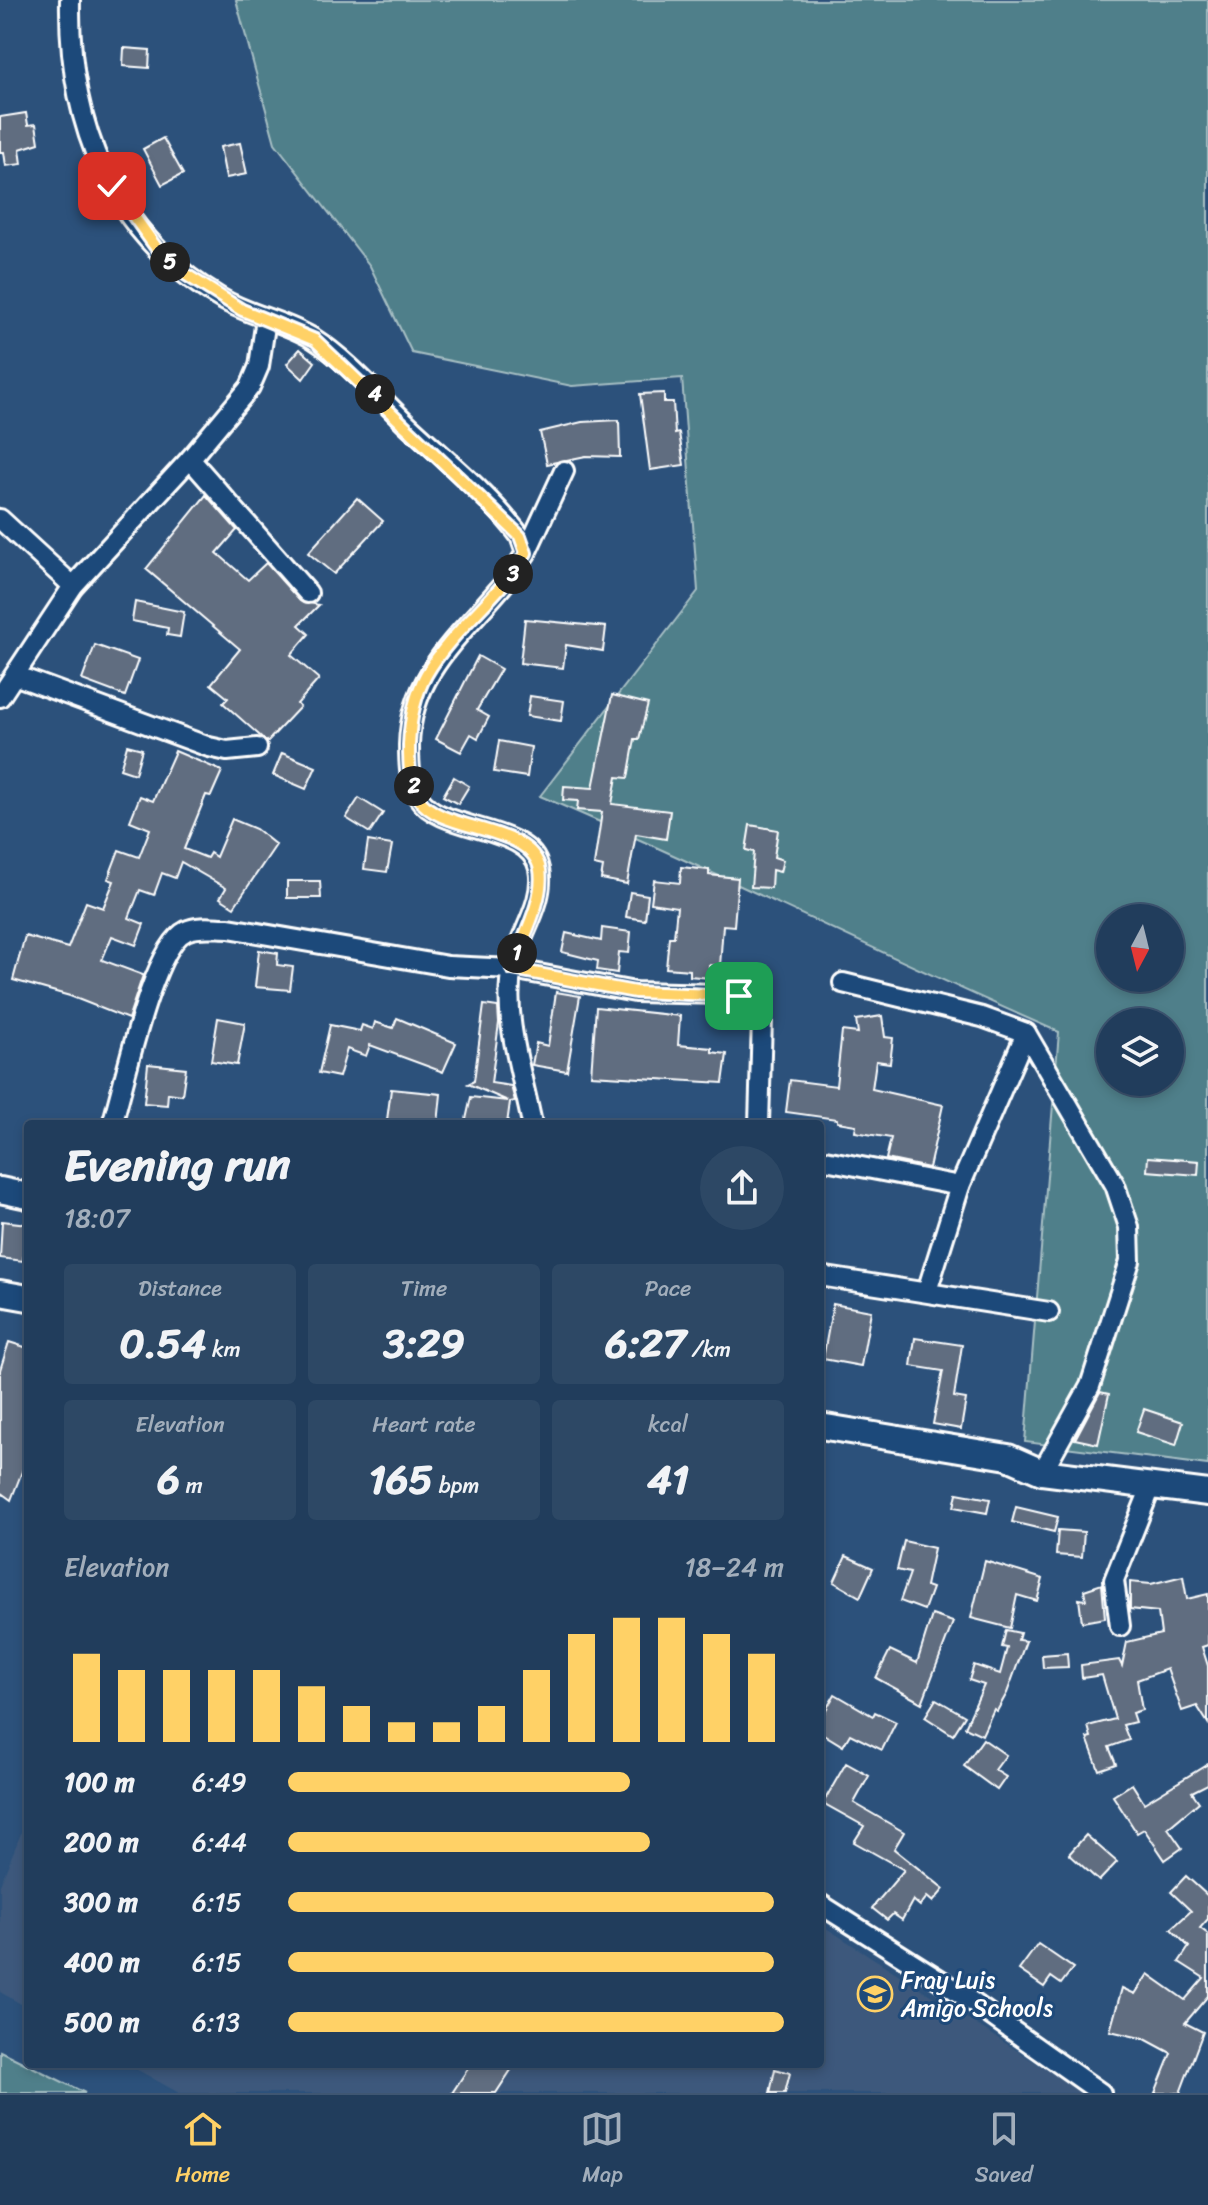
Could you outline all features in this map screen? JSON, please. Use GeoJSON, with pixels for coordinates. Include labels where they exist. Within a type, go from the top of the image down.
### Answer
{"type":"FeatureCollection","features":[{"type":"Feature","properties":{"kind":"street"},"geometry":{"type":"LineString","coordinates":[[70,0],[69,41],[82,121],[100,167],[155,246],[177,269],[221,299],[315,340],[510,522],[526,553]]}},
{"type":"Feature","properties":{"kind":"street"},"geometry":{"type":"LineString","coordinates":[[0,697],[17,676],[73,586],[190,459],[250,387],[259,366],[266,319]]}},
{"type":"Feature","properties":{"kind":"street"},"geometry":{"type":"LineString","coordinates":[[190,459],[308,593]]}},
{"type":"Feature","properties":{"kind":"street"},"geometry":{"type":"LineString","coordinates":[[531,1120],[513,1028],[512,969],[540,888],[536,858],[524,846],[434,811],[420,800],[409,765],[410,732],[426,676],[448,644],[514,572],[564,471]]}},
{"type":"Feature","properties":{"kind":"street"},"geometry":{"type":"LineString","coordinates":[[0,519],[73,586]]}},
{"type":"Feature","properties":{"kind":"street"},"geometry":{"type":"LineString","coordinates":[[17,676],[209,747],[227,751],[257,748]]}},
{"type":"Feature","properties":{"kind":"street"},"geometry":{"type":"LineString","coordinates":[[113,1120],[149,996],[169,949],[185,931],[229,928],[448,966],[512,969],[635,992],[720,994],[752,1000],[762,1018],[759,1120]]}},
{"type":"Feature","properties":{"kind":"street"},"geometry":{"type":"LineString","coordinates":[[843,983],[982,1017],[1026,1033],[1115,1185],[1129,1227],[1130,1261],[1090,1386],[1042,1472]]}},
{"type":"Feature","properties":{"kind":"street"},"geometry":{"type":"LineString","coordinates":[[927,1291],[960,1186],[1026,1033]]}},
{"type":"Feature","properties":{"kind":"street"},"geometry":{"type":"LineString","coordinates":[[824,1160],[960,1186]]}},
{"type":"Feature","properties":{"kind":"street"},"geometry":{"type":"LineString","coordinates":[[0,1190],[24,1195]]}},
{"type":"Feature","properties":{"kind":"street"},"geometry":{"type":"LineString","coordinates":[[824,1277],[1049,1312]]}},
{"type":"Feature","properties":{"kind":"street"},"geometry":{"type":"LineString","coordinates":[[0,1293],[24,1297]]}},
{"type":"Feature","properties":{"kind":"street"},"geometry":{"type":"LineString","coordinates":[[824,1427],[1008,1457],[1042,1472],[1208,1493]]}},
{"type":"Feature","properties":{"kind":"street"},"geometry":{"type":"LineString","coordinates":[[824,1437],[997,1464],[1008,1457]]}},
{"type":"Feature","properties":{"kind":"street"},"geometry":{"type":"LineString","coordinates":[[1120,1626],[1114,1580],[1151,1487]]}},
{"type":"Feature","properties":{"kind":"street"},"geometry":{"type":"LineString","coordinates":[[824,1907],[948,1985],[1101,2093]]}},
{"type":"Feature","properties":{"kind":"shaded area"},"geometry":{"type":"Polygon","coordinates":[[[24,1826],[24,2006],[0,1992],[0,1885],[24,1826]]]}},
{"type":"Feature","properties":{"kind":"shaded area","name":"Fray Luis Amigo Schools"},"geometry":{"type":"Polygon","coordinates":[[[824,1927],[1083,2093],[179,2093],[134,2068],[824,2068],[824,1927]]]}},
{"type":"Feature","properties":{"kind":"green space"},"geometry":{"type":"Polygon","coordinates":[[[236,0],[1208,0],[1208,1465],[1025,1442],[1059,1032],[540,796],[698,591],[682,378],[572,386],[412,353],[370,266],[275,143],[236,0]]]}},
{"type":"Feature","properties":{"kind":"green space"},"geometry":{"type":"Polygon","coordinates":[[[0,2051],[24,2063],[24,2068],[34,2068],[85,2093],[0,2093],[0,2051]]]}},
{"type":"Feature","properties":{"kind":"building"},"geometry":{"type":"Polygon","coordinates":[[[124,48],[150,50],[149,68],[123,66],[124,48]]]}},
{"type":"Feature","properties":{"kind":"building"},"geometry":{"type":"Polygon","coordinates":[[[26,113],[28,125],[36,124],[39,143],[20,149],[22,164],[6,166],[4,152],[0,152],[0,117],[26,113]]]}},
{"type":"Feature","properties":{"kind":"building"},"geometry":{"type":"Polygon","coordinates":[[[163,138],[183,174],[162,185],[143,149],[163,138]]]}},
{"type":"Feature","properties":{"kind":"building"},"geometry":{"type":"Polygon","coordinates":[[[240,143],[247,174],[226,178],[220,147],[240,143]]]}},
{"type":"Feature","properties":{"kind":"building"},"geometry":{"type":"Polygon","coordinates":[[[300,349],[315,362],[303,379],[287,364],[300,349]]]}},
{"type":"Feature","properties":{"kind":"building"},"geometry":{"type":"Polygon","coordinates":[[[664,393],[664,402],[673,402],[675,434],[679,433],[684,465],[650,470],[640,394],[664,393]]]}},
{"type":"Feature","properties":{"kind":"building"},"geometry":{"type":"Polygon","coordinates":[[[619,420],[620,457],[586,456],[547,464],[540,432],[582,422],[619,420]]]}},
{"type":"Feature","properties":{"kind":"building"},"geometry":{"type":"Polygon","coordinates":[[[206,495],[237,530],[217,553],[248,580],[266,563],[300,601],[319,605],[299,625],[309,634],[291,655],[319,679],[297,704],[300,707],[267,742],[223,703],[228,698],[211,684],[240,649],[146,569],[206,495]]]}},
{"type":"Feature","properties":{"kind":"building"},"geometry":{"type":"Polygon","coordinates":[[[357,498],[383,521],[334,574],[308,553],[357,498]]]}},
{"type":"Feature","properties":{"kind":"building"},"geometry":{"type":"Polygon","coordinates":[[[135,602],[184,612],[180,637],[167,635],[168,628],[132,621],[135,602]]]}},
{"type":"Feature","properties":{"kind":"building"},"geometry":{"type":"Polygon","coordinates":[[[525,619],[606,627],[603,651],[566,645],[563,668],[520,663],[525,619]]]}},
{"type":"Feature","properties":{"kind":"building"},"geometry":{"type":"Polygon","coordinates":[[[95,645],[138,660],[125,696],[82,680],[95,645]]]}},
{"type":"Feature","properties":{"kind":"building"},"geometry":{"type":"Polygon","coordinates":[[[478,656],[501,669],[477,710],[489,717],[478,738],[471,734],[461,752],[436,739],[478,656]]]}},
{"type":"Feature","properties":{"kind":"building"},"geometry":{"type":"Polygon","coordinates":[[[612,695],[648,704],[639,739],[635,739],[628,778],[617,777],[612,804],[670,811],[666,839],[636,834],[627,884],[601,879],[603,867],[594,865],[602,812],[577,810],[578,801],[563,800],[564,786],[593,788],[612,695]]]}},
{"type":"Feature","properties":{"kind":"building"},"geometry":{"type":"Polygon","coordinates":[[[530,696],[564,701],[561,721],[527,716],[530,696]]]}},
{"type":"Feature","properties":{"kind":"building"},"geometry":{"type":"Polygon","coordinates":[[[499,741],[531,747],[527,777],[494,772],[499,741]]]}},
{"type":"Feature","properties":{"kind":"building"},"geometry":{"type":"Polygon","coordinates":[[[127,745],[142,749],[135,774],[120,769],[127,745]]]}},
{"type":"Feature","properties":{"kind":"building"},"geometry":{"type":"Polygon","coordinates":[[[175,751],[222,771],[211,796],[206,795],[184,849],[207,858],[210,853],[216,857],[232,819],[256,829],[276,845],[234,907],[220,898],[226,888],[181,862],[175,878],[162,873],[154,895],[140,890],[129,918],[144,924],[136,945],[112,936],[102,960],[143,975],[128,1019],[70,996],[13,980],[25,936],[68,948],[86,902],[103,908],[114,881],[108,879],[119,850],[139,857],[150,829],[130,821],[140,796],[153,801],[175,751]]]}},
{"type":"Feature","properties":{"kind":"building"},"geometry":{"type":"Polygon","coordinates":[[[282,753],[316,767],[306,789],[273,775],[282,753]]]}},
{"type":"Feature","properties":{"kind":"building"},"geometry":{"type":"Polygon","coordinates":[[[454,777],[469,786],[458,804],[443,796],[454,777]]]}},
{"type":"Feature","properties":{"kind":"building"},"geometry":{"type":"Polygon","coordinates":[[[359,798],[383,813],[370,833],[346,818],[359,798]]]}},
{"type":"Feature","properties":{"kind":"building"},"geometry":{"type":"Polygon","coordinates":[[[750,825],[778,830],[774,857],[783,860],[780,872],[772,870],[771,888],[751,887],[754,852],[746,850],[750,825]]]}},
{"type":"Feature","properties":{"kind":"building"},"geometry":{"type":"Polygon","coordinates":[[[368,841],[392,845],[387,872],[364,869],[368,841]]]}},
{"type":"Feature","properties":{"kind":"building"},"geometry":{"type":"Polygon","coordinates":[[[681,867],[709,870],[709,875],[738,878],[734,926],[723,925],[720,966],[709,965],[709,978],[690,976],[690,970],[666,968],[669,937],[674,937],[677,907],[651,903],[654,880],[680,883],[681,867]]]}},
{"type":"Feature","properties":{"kind":"building"},"geometry":{"type":"Polygon","coordinates":[[[287,881],[320,881],[321,898],[287,898],[287,881]]]}},
{"type":"Feature","properties":{"kind":"building"},"geometry":{"type":"Polygon","coordinates":[[[630,892],[648,895],[645,920],[626,917],[630,892]]]}},
{"type":"Feature","properties":{"kind":"building"},"geometry":{"type":"Polygon","coordinates":[[[602,928],[631,932],[629,953],[619,952],[617,973],[597,970],[598,961],[562,952],[566,933],[601,941],[602,928]]]}},
{"type":"Feature","properties":{"kind":"building"},"geometry":{"type":"Polygon","coordinates":[[[259,950],[278,953],[277,965],[293,967],[290,990],[255,987],[259,950]]]}},
{"type":"Feature","properties":{"kind":"building"},"geometry":{"type":"Polygon","coordinates":[[[556,992],[580,996],[567,1071],[532,1065],[536,1043],[548,1046],[556,992]]]}},
{"type":"Feature","properties":{"kind":"building"},"geometry":{"type":"Polygon","coordinates":[[[484,1005],[498,1007],[499,1023],[491,1083],[511,1086],[515,1101],[510,1102],[508,1120],[466,1120],[471,1097],[508,1101],[468,1084],[474,1081],[484,1005]]]}},
{"type":"Feature","properties":{"kind":"building"},"geometry":{"type":"Polygon","coordinates":[[[596,1007],[680,1016],[678,1045],[712,1048],[712,1052],[727,1054],[723,1083],[591,1075],[596,1007]]]}},
{"type":"Feature","properties":{"kind":"building"},"geometry":{"type":"Polygon","coordinates":[[[882,1016],[885,1037],[893,1038],[890,1063],[876,1061],[872,1089],[943,1105],[929,1168],[886,1159],[891,1138],[855,1132],[856,1125],[837,1122],[837,1119],[786,1112],[790,1080],[836,1086],[842,1031],[858,1033],[856,1020],[882,1016]]]}},
{"type":"Feature","properties":{"kind":"building"},"geometry":{"type":"Polygon","coordinates":[[[218,1018],[245,1023],[237,1065],[211,1061],[218,1018]]]}},
{"type":"Feature","properties":{"kind":"building"},"geometry":{"type":"Polygon","coordinates":[[[397,1018],[456,1043],[443,1072],[370,1045],[366,1056],[347,1049],[339,1077],[319,1073],[330,1025],[360,1031],[362,1025],[373,1029],[375,1022],[393,1028],[397,1018]]]}},
{"type":"Feature","properties":{"kind":"building"},"geometry":{"type":"Polygon","coordinates":[[[148,1064],[186,1068],[182,1095],[168,1093],[167,1105],[144,1103],[148,1064]]]}},
{"type":"Feature","properties":{"kind":"building"},"geometry":{"type":"Polygon","coordinates":[[[391,1089],[441,1094],[438,1120],[387,1120],[391,1089]]]}},
{"type":"Feature","properties":{"kind":"building"},"geometry":{"type":"Polygon","coordinates":[[[1148,1157],[1199,1161],[1198,1175],[1147,1171],[1148,1157]]]}},
{"type":"Feature","properties":{"kind":"building"},"geometry":{"type":"Polygon","coordinates":[[[2,1221],[24,1224],[23,1261],[0,1258],[2,1221]]]}},
{"type":"Feature","properties":{"kind":"building"},"geometry":{"type":"Polygon","coordinates":[[[833,1304],[871,1311],[861,1366],[824,1359],[833,1304]]]}},
{"type":"Feature","properties":{"kind":"building"},"geometry":{"type":"Polygon","coordinates":[[[915,1338],[962,1345],[954,1397],[966,1399],[961,1429],[933,1424],[943,1371],[911,1366],[915,1338]]]}},
{"type":"Feature","properties":{"kind":"building"},"geometry":{"type":"Polygon","coordinates":[[[9,1342],[24,1347],[24,1466],[11,1500],[0,1492],[0,1370],[9,1342]]]}},
{"type":"Feature","properties":{"kind":"building"},"geometry":{"type":"Polygon","coordinates":[[[1100,1392],[1109,1394],[1098,1444],[1075,1439],[1100,1392]]]}},
{"type":"Feature","properties":{"kind":"building"},"geometry":{"type":"Polygon","coordinates":[[[1144,1409],[1183,1422],[1176,1445],[1136,1432],[1144,1409]]]}},
{"type":"Feature","properties":{"kind":"building"},"geometry":{"type":"Polygon","coordinates":[[[957,1493],[990,1499],[987,1513],[954,1507],[957,1493]]]}},
{"type":"Feature","properties":{"kind":"building"},"geometry":{"type":"Polygon","coordinates":[[[1016,1507],[1058,1517],[1054,1532],[1012,1522],[1016,1507]]]}},
{"type":"Feature","properties":{"kind":"building"},"geometry":{"type":"Polygon","coordinates":[[[1058,1530],[1084,1532],[1082,1557],[1056,1555],[1058,1530]]]}},
{"type":"Feature","properties":{"kind":"building"},"geometry":{"type":"Polygon","coordinates":[[[904,1541],[934,1548],[926,1586],[932,1588],[924,1610],[900,1601],[910,1573],[897,1570],[904,1541]]]}},
{"type":"Feature","properties":{"kind":"building"},"geometry":{"type":"Polygon","coordinates":[[[846,1556],[873,1568],[860,1597],[834,1582],[846,1556]]]}},
{"type":"Feature","properties":{"kind":"building"},"geometry":{"type":"Polygon","coordinates":[[[985,1561],[1043,1579],[1037,1601],[1017,1595],[1010,1628],[971,1618],[985,1561]]]}},
{"type":"Feature","properties":{"kind":"building"},"geometry":{"type":"Polygon","coordinates":[[[1183,1576],[1187,1599],[1208,1594],[1208,1645],[1202,1647],[1208,1666],[1208,1723],[1197,1706],[1182,1711],[1167,1669],[1137,1680],[1142,1710],[1132,1713],[1135,1722],[1123,1725],[1129,1740],[1109,1747],[1116,1764],[1099,1770],[1087,1738],[1091,1737],[1088,1726],[1115,1719],[1102,1675],[1082,1678],[1081,1665],[1119,1660],[1122,1666],[1127,1642],[1161,1634],[1158,1612],[1130,1609],[1130,1582],[1151,1584],[1183,1576]]]}},
{"type":"Feature","properties":{"kind":"building"},"geometry":{"type":"Polygon","coordinates":[[[1102,1584],[1105,1618],[1082,1622],[1079,1599],[1086,1600],[1084,1590],[1102,1584]]]}},
{"type":"Feature","properties":{"kind":"building"},"geometry":{"type":"Polygon","coordinates":[[[932,1615],[953,1622],[922,1703],[876,1678],[890,1650],[917,1663],[932,1615]]]}},
{"type":"Feature","properties":{"kind":"building"},"geometry":{"type":"Polygon","coordinates":[[[1006,1630],[1020,1633],[1018,1640],[1026,1641],[1007,1693],[997,1711],[994,1709],[982,1735],[965,1727],[984,1685],[969,1680],[974,1665],[1000,1674],[1007,1648],[1002,1647],[1006,1630]]]}},
{"type":"Feature","properties":{"kind":"building"},"geometry":{"type":"Polygon","coordinates":[[[1067,1653],[1068,1667],[1043,1668],[1042,1655],[1067,1653]]]}},
{"type":"Feature","properties":{"kind":"building"},"geometry":{"type":"Polygon","coordinates":[[[835,1694],[873,1716],[875,1712],[896,1722],[882,1750],[850,1734],[843,1746],[824,1734],[824,1713],[835,1694]]]}},
{"type":"Feature","properties":{"kind":"building"},"geometry":{"type":"Polygon","coordinates":[[[936,1699],[965,1716],[953,1735],[925,1717],[936,1699]]]}},
{"type":"Feature","properties":{"kind":"building"},"geometry":{"type":"Polygon","coordinates":[[[983,1739],[1006,1755],[995,1770],[1006,1777],[997,1790],[964,1766],[983,1739]]]}},
{"type":"Feature","properties":{"kind":"building"},"geometry":{"type":"Polygon","coordinates":[[[846,1763],[869,1776],[854,1803],[904,1832],[894,1849],[944,1889],[933,1902],[927,1897],[920,1906],[913,1900],[902,1920],[893,1914],[887,1920],[872,1908],[904,1870],[854,1842],[864,1826],[824,1801],[846,1763]]]}},
{"type":"Feature","properties":{"kind":"building"},"geometry":{"type":"Polygon","coordinates":[[[1208,1764],[1208,1784],[1192,1792],[1199,1802],[1168,1828],[1182,1848],[1165,1860],[1144,1829],[1137,1833],[1113,1796],[1132,1784],[1144,1803],[1208,1764]]]}},
{"type":"Feature","properties":{"kind":"building"},"geometry":{"type":"Polygon","coordinates":[[[1086,1835],[1117,1862],[1099,1881],[1069,1854],[1086,1835]]]}},
{"type":"Feature","properties":{"kind":"building"},"geometry":{"type":"Polygon","coordinates":[[[1186,1876],[1208,1896],[1208,1919],[1200,1928],[1208,1934],[1208,1996],[1185,2023],[1203,2032],[1180,2093],[1155,2093],[1171,2053],[1145,2039],[1110,2031],[1122,1988],[1135,1994],[1148,1974],[1185,2000],[1204,1978],[1179,1962],[1189,1947],[1171,1929],[1191,1911],[1171,1892],[1186,1876]]]}},
{"type":"Feature","properties":{"kind":"building"},"geometry":{"type":"Polygon","coordinates":[[[1038,1944],[1073,1968],[1061,1984],[1051,1977],[1044,1987],[1019,1970],[1038,1944]]]}},
{"type":"Feature","properties":{"kind":"building"},"geometry":{"type":"Polygon","coordinates":[[[468,2068],[512,2068],[496,2093],[452,2093],[468,2068]]]}},
{"type":"Feature","properties":{"kind":"building"},"geometry":{"type":"Polygon","coordinates":[[[775,2069],[790,2073],[785,2093],[770,2093],[775,2069]]]}},
{"type":"Feature","properties":{"kind":"place","name":"Fray Luis Amigo Schools"},"geometry":{"type":"Point","coordinates":[875,1994]}},
{"type":"Feature","properties":{"kind":"route"},"geometry":{"type":"LineString","coordinates":[[112,186],[155,246],[177,269],[242,310],[315,340],[510,522],[520,536],[526,553],[514,572],[448,644],[426,676],[417,697],[410,732],[409,765],[420,800],[434,811],[524,846],[536,858],[540,888],[512,969],[635,992],[739,996]]}}]}
